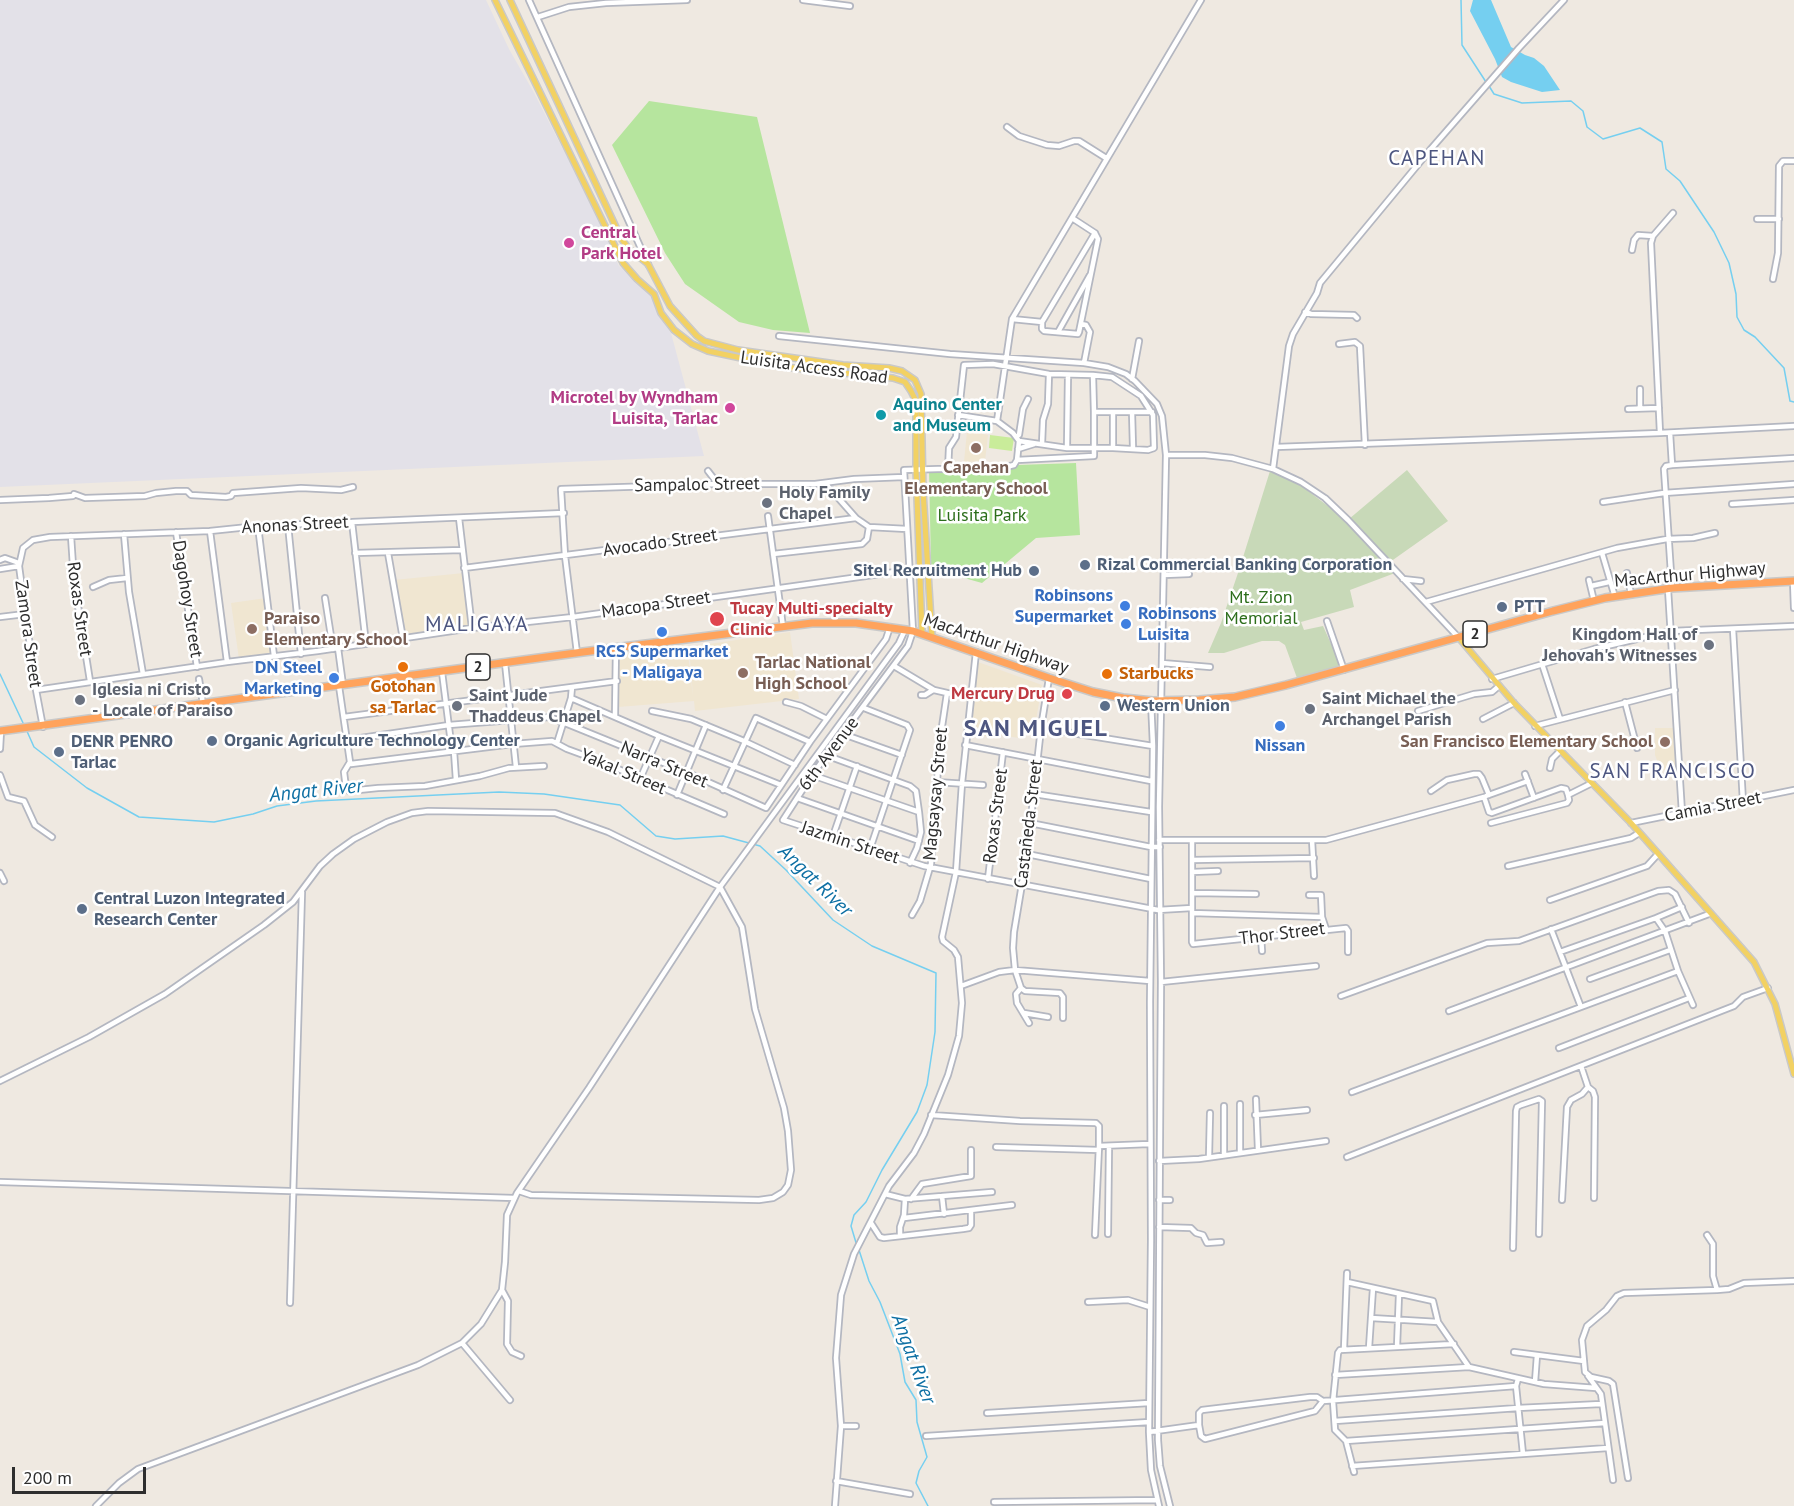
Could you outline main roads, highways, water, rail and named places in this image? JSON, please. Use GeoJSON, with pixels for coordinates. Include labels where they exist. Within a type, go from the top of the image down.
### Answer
{"type":"FeatureCollection","features":[{"type":"Feature","properties":{"kind":"highway","name":"MacArthur Highway"},"geometry":{"type":"LineString","coordinates":[[0,731],[577,652],[812,623],[890,627],[922,633],[1094,692],[1156,701],[1235,697],[1286,686],[1594,601],[1670,588],[1794,581]]}},
{"type":"Feature","properties":{"kind":"main road","name":"Luisita Access Road"},"geometry":{"type":"LineString","coordinates":[[495,0],[623,263],[654,294],[661,313],[674,330],[699,349],[784,367],[900,380],[911,391],[915,399],[922,633]]}},
{"type":"Feature","properties":{"kind":"main road","name":"Luisita Access Road"},"geometry":{"type":"LineString","coordinates":[[510,0],[621,238],[628,248],[648,264],[670,306],[697,336],[704,341],[764,354],[843,365],[889,368],[902,371],[915,380],[921,394],[932,637]]}},
{"type":"Feature","properties":{"kind":"main road"},"geometry":{"type":"LineString","coordinates":[[1459,638],[1492,679],[1590,784],[1631,823],[1637,835],[1754,962],[1775,1004],[1794,1074]]}},
{"type":"Feature","properties":{"kind":"water"},"geometry":{"type":"Polygon","coordinates":[[[1473,0],[1491,0],[1511,47],[1534,58],[1544,66],[1560,90],[1542,92],[1502,77],[1470,11],[1473,0]]]}},
{"type":"Feature","properties":{"kind":"waterway"},"geometry":{"type":"LineString","coordinates":[[1461,0],[1462,45],[1486,82]]}},
{"type":"Feature","properties":{"kind":"waterway"},"geometry":{"type":"LineString","coordinates":[[1489,86],[1494,94],[1522,103],[1571,101],[1583,111],[1587,127],[1603,139],[1640,128],[1662,142],[1666,169],[1680,181],[1714,232],[1729,263],[1736,294],[1737,317],[1744,330],[1755,337],[1784,368],[1790,401],[1794,402]]}},
{"type":"Feature","properties":{"kind":"waterway","name":"Angat River"},"geometry":{"type":"LineString","coordinates":[[0,674],[24,725]]}},
{"type":"Feature","properties":{"kind":"waterway","name":"Angat River"},"geometry":{"type":"LineString","coordinates":[[26,729],[34,747],[87,788],[139,817],[214,822],[253,814],[277,806],[316,801],[499,792],[544,794],[620,805],[656,836],[675,839],[723,836],[760,846],[833,920],[872,946],[936,973],[935,1032],[927,1085],[917,1112],[882,1170],[866,1202],[854,1215],[851,1226],[857,1246]]}},
{"type":"Feature","properties":{"kind":"waterway","name":"Angat River"},"geometry":{"type":"LineString","coordinates":[[859,1250],[869,1281],[880,1302],[900,1354],[905,1382],[916,1400],[917,1422],[927,1457],[919,1471],[916,1483],[928,1506]]}},
{"type":"Feature","properties":{"kind":"place","name":"Central Park Hotel"},"geometry":{"type":"Point","coordinates":[569,243]}},
{"type":"Feature","properties":{"kind":"place","name":"Microtel by Wyndham Luisita, Tarlac"},"geometry":{"type":"Point","coordinates":[730,408]}},
{"type":"Feature","properties":{"kind":"place","name":"Aquino Center and Museum"},"geometry":{"type":"Point","coordinates":[881,415]}},
{"type":"Feature","properties":{"kind":"place","name":"Capehan Elementary School"},"geometry":{"type":"Point","coordinates":[976,448]}},
{"type":"Feature","properties":{"kind":"place","name":"Holy Family Chapel"},"geometry":{"type":"Point","coordinates":[767,503]}},
{"type":"Feature","properties":{"kind":"place","name":"Rizal Commercial Banking Corporation"},"geometry":{"type":"Point","coordinates":[1085,565]}},
{"type":"Feature","properties":{"kind":"place","name":"Sitel Recruitment Hub"},"geometry":{"type":"Point","coordinates":[1034,571]}},
{"type":"Feature","properties":{"kind":"place","name":"Robinsons Supermarket"},"geometry":{"type":"Point","coordinates":[1125,606]}},
{"type":"Feature","properties":{"kind":"place","name":"PTT"},"geometry":{"type":"Point","coordinates":[1502,607]}},
{"type":"Feature","properties":{"kind":"place","name":"Tucay Multi-specialty Clinic"},"geometry":{"type":"Point","coordinates":[717,619]}},
{"type":"Feature","properties":{"kind":"place","name":"Robinsons Luisita"},"geometry":{"type":"Point","coordinates":[1126,624]}},
{"type":"Feature","properties":{"kind":"place","name":"Paraiso Elementary School"},"geometry":{"type":"Point","coordinates":[252,629]}},
{"type":"Feature","properties":{"kind":"place","name":"RCS Supermarket - Maligaya"},"geometry":{"type":"Point","coordinates":[662,632]}},
{"type":"Feature","properties":{"kind":"place","name":"Kingdom Hall of Jehovah's Witnesses"},"geometry":{"type":"Point","coordinates":[1709,645]}},
{"type":"Feature","properties":{"kind":"place","name":"Gotohan sa Tarlac"},"geometry":{"type":"Point","coordinates":[403,667]}},
{"type":"Feature","properties":{"kind":"place","name":"Tarlac National High School"},"geometry":{"type":"Point","coordinates":[743,673]}},
{"type":"Feature","properties":{"kind":"place","name":"Starbucks"},"geometry":{"type":"Point","coordinates":[1107,674]}},
{"type":"Feature","properties":{"kind":"place","name":"DN Steel Marketing"},"geometry":{"type":"Point","coordinates":[334,678]}},
{"type":"Feature","properties":{"kind":"place","name":"Mercury Drug"},"geometry":{"type":"Point","coordinates":[1067,694]}},
{"type":"Feature","properties":{"kind":"place","name":"Iglesia ni Cristo - Locale of Paraiso"},"geometry":{"type":"Point","coordinates":[80,700]}},
{"type":"Feature","properties":{"kind":"place","name":"Saint Jude Thaddeus Chapel"},"geometry":{"type":"Point","coordinates":[457,706]}},
{"type":"Feature","properties":{"kind":"place","name":"Western Union"},"geometry":{"type":"Point","coordinates":[1105,706]}},
{"type":"Feature","properties":{"kind":"place","name":"Saint Michael the Archangel Parish"},"geometry":{"type":"Point","coordinates":[1310,709]}},
{"type":"Feature","properties":{"kind":"place","name":"Nissan"},"geometry":{"type":"Point","coordinates":[1280,726]}},
{"type":"Feature","properties":{"kind":"place","name":"Organic Agriculture Technology Center"},"geometry":{"type":"Point","coordinates":[212,741]}},
{"type":"Feature","properties":{"kind":"place","name":"San Francisco Elementary School"},"geometry":{"type":"Point","coordinates":[1665,742]}},
{"type":"Feature","properties":{"kind":"place","name":"DENR PENRO Tarlac"},"geometry":{"type":"Point","coordinates":[59,752]}},
{"type":"Feature","properties":{"kind":"place","name":"Central Luzon Integrated Research Center"},"geometry":{"type":"Point","coordinates":[82,909]}},
{"type":"Feature","properties":{"kind":"district","name":"CAPEHAN"},"geometry":{"type":"Point","coordinates":[1437,159]}},
{"type":"Feature","properties":{"kind":"district","name":"MALIGAYA"},"geometry":{"type":"Point","coordinates":[477,625]}},
{"type":"Feature","properties":{"kind":"district","name":"SAN MIGUEL"},"geometry":{"type":"Point","coordinates":[1036,729]}},
{"type":"Feature","properties":{"kind":"district","name":"SAN FRANCISCO"},"geometry":{"type":"Point","coordinates":[1673,772]}},
{"type":"Feature","properties":{"kind":"park label","name":"Luisita Park"},"geometry":{"type":"Point","coordinates":[982,516]}},
{"type":"Feature","properties":{"kind":"park label","name":"Mt. Zion Memorial"},"geometry":{"type":"Point","coordinates":[1261,608]}}]}
